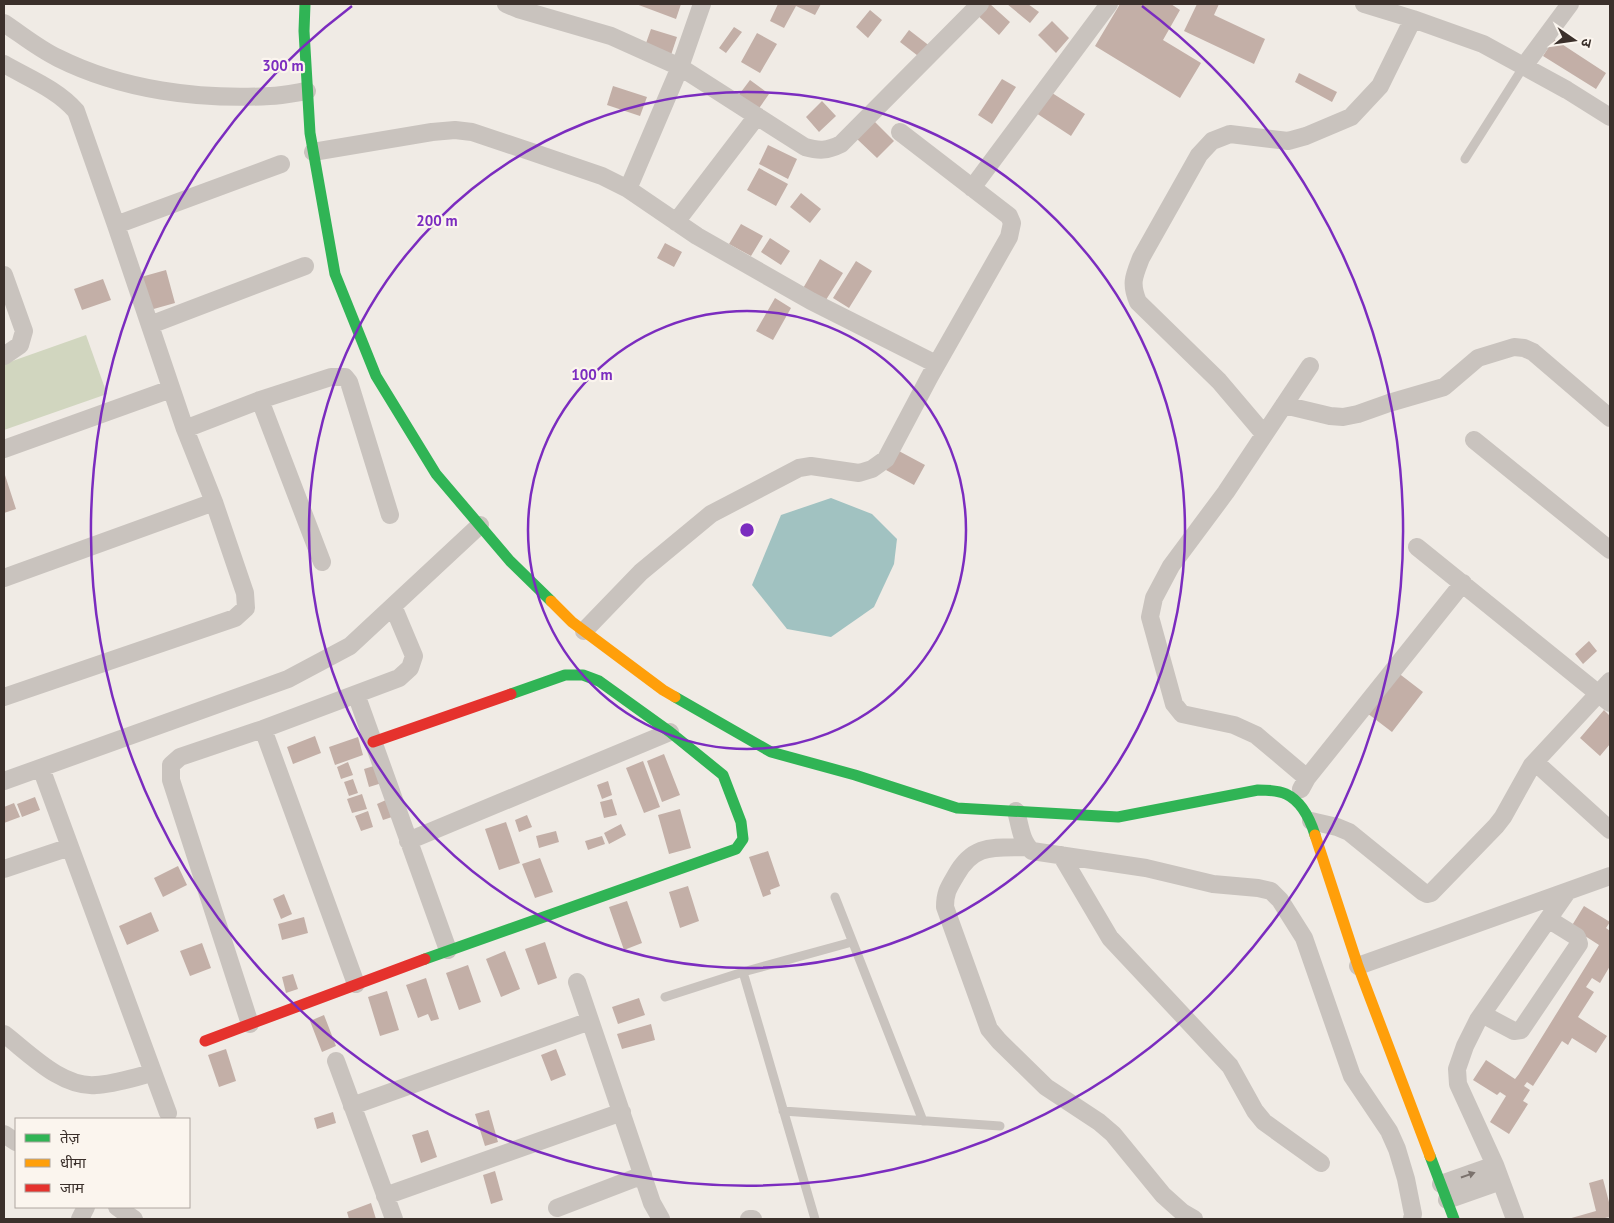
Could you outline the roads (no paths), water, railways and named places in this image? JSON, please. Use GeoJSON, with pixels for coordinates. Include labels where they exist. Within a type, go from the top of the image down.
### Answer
{"type":"FeatureCollection","features":[{"type":"Feature","properties":{"kind":"street"},"geometry":{"type":"LineString","coordinates":[[305,4],[304,31],[310,133],[335,274],[376,376],[436,474],[510,561],[572,622],[663,690],[771,752],[855,775],[958,808],[1118,817],[1258,790],[1285,793],[1296,800],[1311,821],[1358,966],[1454,1219]]}},
{"type":"Feature","properties":{"kind":"street"},"geometry":{"type":"LineString","coordinates":[[506,4],[611,36],[680,67],[804,147],[820,151],[841,144],[980,4]]}},
{"type":"Feature","properties":{"kind":"street"},"geometry":{"type":"LineString","coordinates":[[628,189],[680,67],[702,4]]}},
{"type":"Feature","properties":{"kind":"street"},"geometry":{"type":"LineString","coordinates":[[972,188],[1109,4]]}},
{"type":"Feature","properties":{"kind":"street"},"geometry":{"type":"LineString","coordinates":[[1364,4],[1413,18],[1483,44],[1567,90],[1610,117]]}},
{"type":"Feature","properties":{"kind":"street"},"geometry":{"type":"LineString","coordinates":[[1524,66],[1570,4]]}},
{"type":"Feature","properties":{"kind":"street"},"geometry":{"type":"LineString","coordinates":[[1264,434],[1219,381],[1138,302],[1132,289],[1140,258],[1200,155],[1212,141],[1230,134],[1288,141],[1306,136],[1351,117],[1380,86],[1413,18]]}},
{"type":"Feature","properties":{"kind":"street"},"geometry":{"type":"LineString","coordinates":[[4,23],[57,58],[103,76],[157,90],[227,97],[272,96],[308,90]]}},
{"type":"Feature","properties":{"kind":"street"},"geometry":{"type":"LineString","coordinates":[[4,64],[52,91],[67,101],[76,111],[171,389],[214,502],[245,593],[246,608],[235,618],[4,697]]}},
{"type":"Feature","properties":{"kind":"street"},"geometry":{"type":"LineString","coordinates":[[676,222],[757,116]]}},
{"type":"Feature","properties":{"kind":"street"},"geometry":{"type":"LineString","coordinates":[[313,152],[432,132],[455,130],[472,132],[602,176],[628,189],[697,236],[811,301],[936,364]]}},
{"type":"Feature","properties":{"kind":"street"},"geometry":{"type":"LineString","coordinates":[[584,631],[642,572],[710,514],[799,468],[811,466],[859,473],[872,469],[886,459],[936,364],[1009,237],[1012,223],[1009,216],[900,132]]}},
{"type":"Feature","properties":{"kind":"street"},"geometry":{"type":"LineString","coordinates":[[116,225],[281,164]]}},
{"type":"Feature","properties":{"kind":"street"},"geometry":{"type":"LineString","coordinates":[[150,324],[305,266]]}},
{"type":"Feature","properties":{"kind":"street"},"geometry":{"type":"LineString","coordinates":[[4,275],[24,331],[20,345],[4,356]]}},
{"type":"Feature","properties":{"kind":"street"},"geometry":{"type":"LineString","coordinates":[[1284,405],[1330,416],[1344,417],[1358,414],[1444,387],[1478,358],[1514,347],[1524,348],[1533,352],[1610,418]]}},
{"type":"Feature","properties":{"kind":"street"},"geometry":{"type":"LineString","coordinates":[[1307,778],[1256,735],[1234,725],[1182,714],[1174,704],[1150,617],[1154,598],[1171,566],[1226,492],[1310,366]]}},
{"type":"Feature","properties":{"kind":"street"},"geometry":{"type":"LineString","coordinates":[[185,428],[260,400],[331,377],[345,377],[349,382],[390,515]]}},
{"type":"Feature","properties":{"kind":"street"},"geometry":{"type":"LineString","coordinates":[[4,449],[171,389]]}},
{"type":"Feature","properties":{"kind":"street"},"geometry":{"type":"LineString","coordinates":[[260,400],[322,562]]}},
{"type":"Feature","properties":{"kind":"street"},"geometry":{"type":"LineString","coordinates":[[1474,440],[1610,550]]}},
{"type":"Feature","properties":{"kind":"street"},"geometry":{"type":"LineString","coordinates":[[4,578],[214,502]]}},
{"type":"Feature","properties":{"kind":"street"},"geometry":{"type":"LineString","coordinates":[[4,781],[288,679],[350,646],[480,525]]}},
{"type":"Feature","properties":{"kind":"street"},"geometry":{"type":"LineString","coordinates":[[1311,821],[1349,832],[1427,894],[1431,893],[1496,826],[1535,762],[1606,692],[1418,547]]}},
{"type":"Feature","properties":{"kind":"street"},"geometry":{"type":"LineString","coordinates":[[1296,800],[1307,778],[1463,583]]}},
{"type":"Feature","properties":{"kind":"street"},"geometry":{"type":"LineString","coordinates":[[250,1024],[171,780],[171,765],[180,757],[399,678],[410,668],[414,656],[393,606]]}},
{"type":"Feature","properties":{"kind":"street"},"geometry":{"type":"LineString","coordinates":[[204,1041],[448,950],[736,849],[743,840],[741,822],[723,775],[670,732],[599,681],[583,675],[565,675],[373,742]]}},
{"type":"Feature","properties":{"kind":"street"},"geometry":{"type":"LineString","coordinates":[[356,694],[448,950]]}},
{"type":"Feature","properties":{"kind":"street"},"geometry":{"type":"LineString","coordinates":[[264,728],[356,984]]}},
{"type":"Feature","properties":{"kind":"street"},"geometry":{"type":"LineString","coordinates":[[408,841],[670,732]]}},
{"type":"Feature","properties":{"kind":"street"},"geometry":{"type":"LineString","coordinates":[[1535,762],[1610,830]]}},
{"type":"Feature","properties":{"kind":"street"},"geometry":{"type":"LineString","coordinates":[[41,768],[168,1113]]}},
{"type":"Feature","properties":{"kind":"street"},"geometry":{"type":"LineString","coordinates":[[1016,812],[1024,841],[1032,851],[1146,868],[1213,884],[1258,888],[1271,891],[1280,900],[1304,938],[1352,1076],[1397,1148],[1406,1179],[1412,1219]]}},
{"type":"Feature","properties":{"kind":"street"},"geometry":{"type":"LineString","coordinates":[[4,869],[70,847]]}},
{"type":"Feature","properties":{"kind":"street"},"geometry":{"type":"LineString","coordinates":[[1027,847],[986,849],[977,852],[967,859],[946,892],[945,907],[989,1029],[1046,1087],[1099,1122],[1113,1134],[1163,1195],[1182,1212],[1194,1219]]}},
{"type":"Feature","properties":{"kind":"street"},"geometry":{"type":"LineString","coordinates":[[1061,855],[1110,938],[1230,1066],[1255,1112],[1264,1122],[1322,1163]]}},
{"type":"Feature","properties":{"kind":"street"},"geometry":{"type":"LineString","coordinates":[[1358,966],[1610,876]]}},
{"type":"Feature","properties":{"kind":"street"},"geometry":{"type":"LineString","coordinates":[[1515,1219],[1498,1173],[1458,1084],[1457,1069],[1465,1046],[1482,1014],[1567,892]]}},
{"type":"Feature","properties":{"kind":"street"},"geometry":{"type":"LineString","coordinates":[[1482,1014],[1514,1032],[1521,1030],[1579,944],[1577,936],[1548,919]]}},
{"type":"Feature","properties":{"kind":"street"},"geometry":{"type":"LineString","coordinates":[[577,982],[652,1203],[661,1219]]}},
{"type":"Feature","properties":{"kind":"street"},"geometry":{"type":"LineString","coordinates":[[352,1106],[590,1021]]}},
{"type":"Feature","properties":{"kind":"street"},"geometry":{"type":"LineString","coordinates":[[4,1034],[61,1078],[77,1084],[97,1085],[153,1073]]}},
{"type":"Feature","properties":{"kind":"street"},"geometry":{"type":"LineString","coordinates":[[336,1061],[394,1219]]}},
{"type":"Feature","properties":{"kind":"street"},"geometry":{"type":"LineString","coordinates":[[386,1196],[622,1112]]}},
{"type":"Feature","properties":{"kind":"street"},"geometry":{"type":"LineString","coordinates":[[4,1134],[15,1141]]}},
{"type":"Feature","properties":{"kind":"street"},"geometry":{"type":"LineString","coordinates":[[1444,1192],[1498,1173]]}},
{"type":"Feature","properties":{"kind":"street"},"geometry":{"type":"LineString","coordinates":[[557,1208],[643,1174]]}},
{"type":"Feature","properties":{"kind":"street"},"geometry":{"type":"LineString","coordinates":[[118,1208],[134,1219]]}},
{"type":"Feature","properties":{"kind":"lane"},"geometry":{"type":"LineString","coordinates":[[1465,159],[1524,66]]}},
{"type":"Feature","properties":{"kind":"lane"},"geometry":{"type":"LineString","coordinates":[[834,897],[923,1121]]}},
{"type":"Feature","properties":{"kind":"lane"},"geometry":{"type":"LineString","coordinates":[[665,997],[743,972],[852,942]]}},
{"type":"Feature","properties":{"kind":"lane"},"geometry":{"type":"LineString","coordinates":[[743,972],[814,1219]]}},
{"type":"Feature","properties":{"kind":"lane"},"geometry":{"type":"LineString","coordinates":[[783,1111],[1000,1126]]}},
{"type":"Feature","properties":{"kind":"water"},"geometry":{"type":"Polygon","coordinates":[[[831,498],[872,514],[897,539],[894,564],[874,607],[831,637],[787,629],[752,585],[781,515],[831,498]]]}}]}
